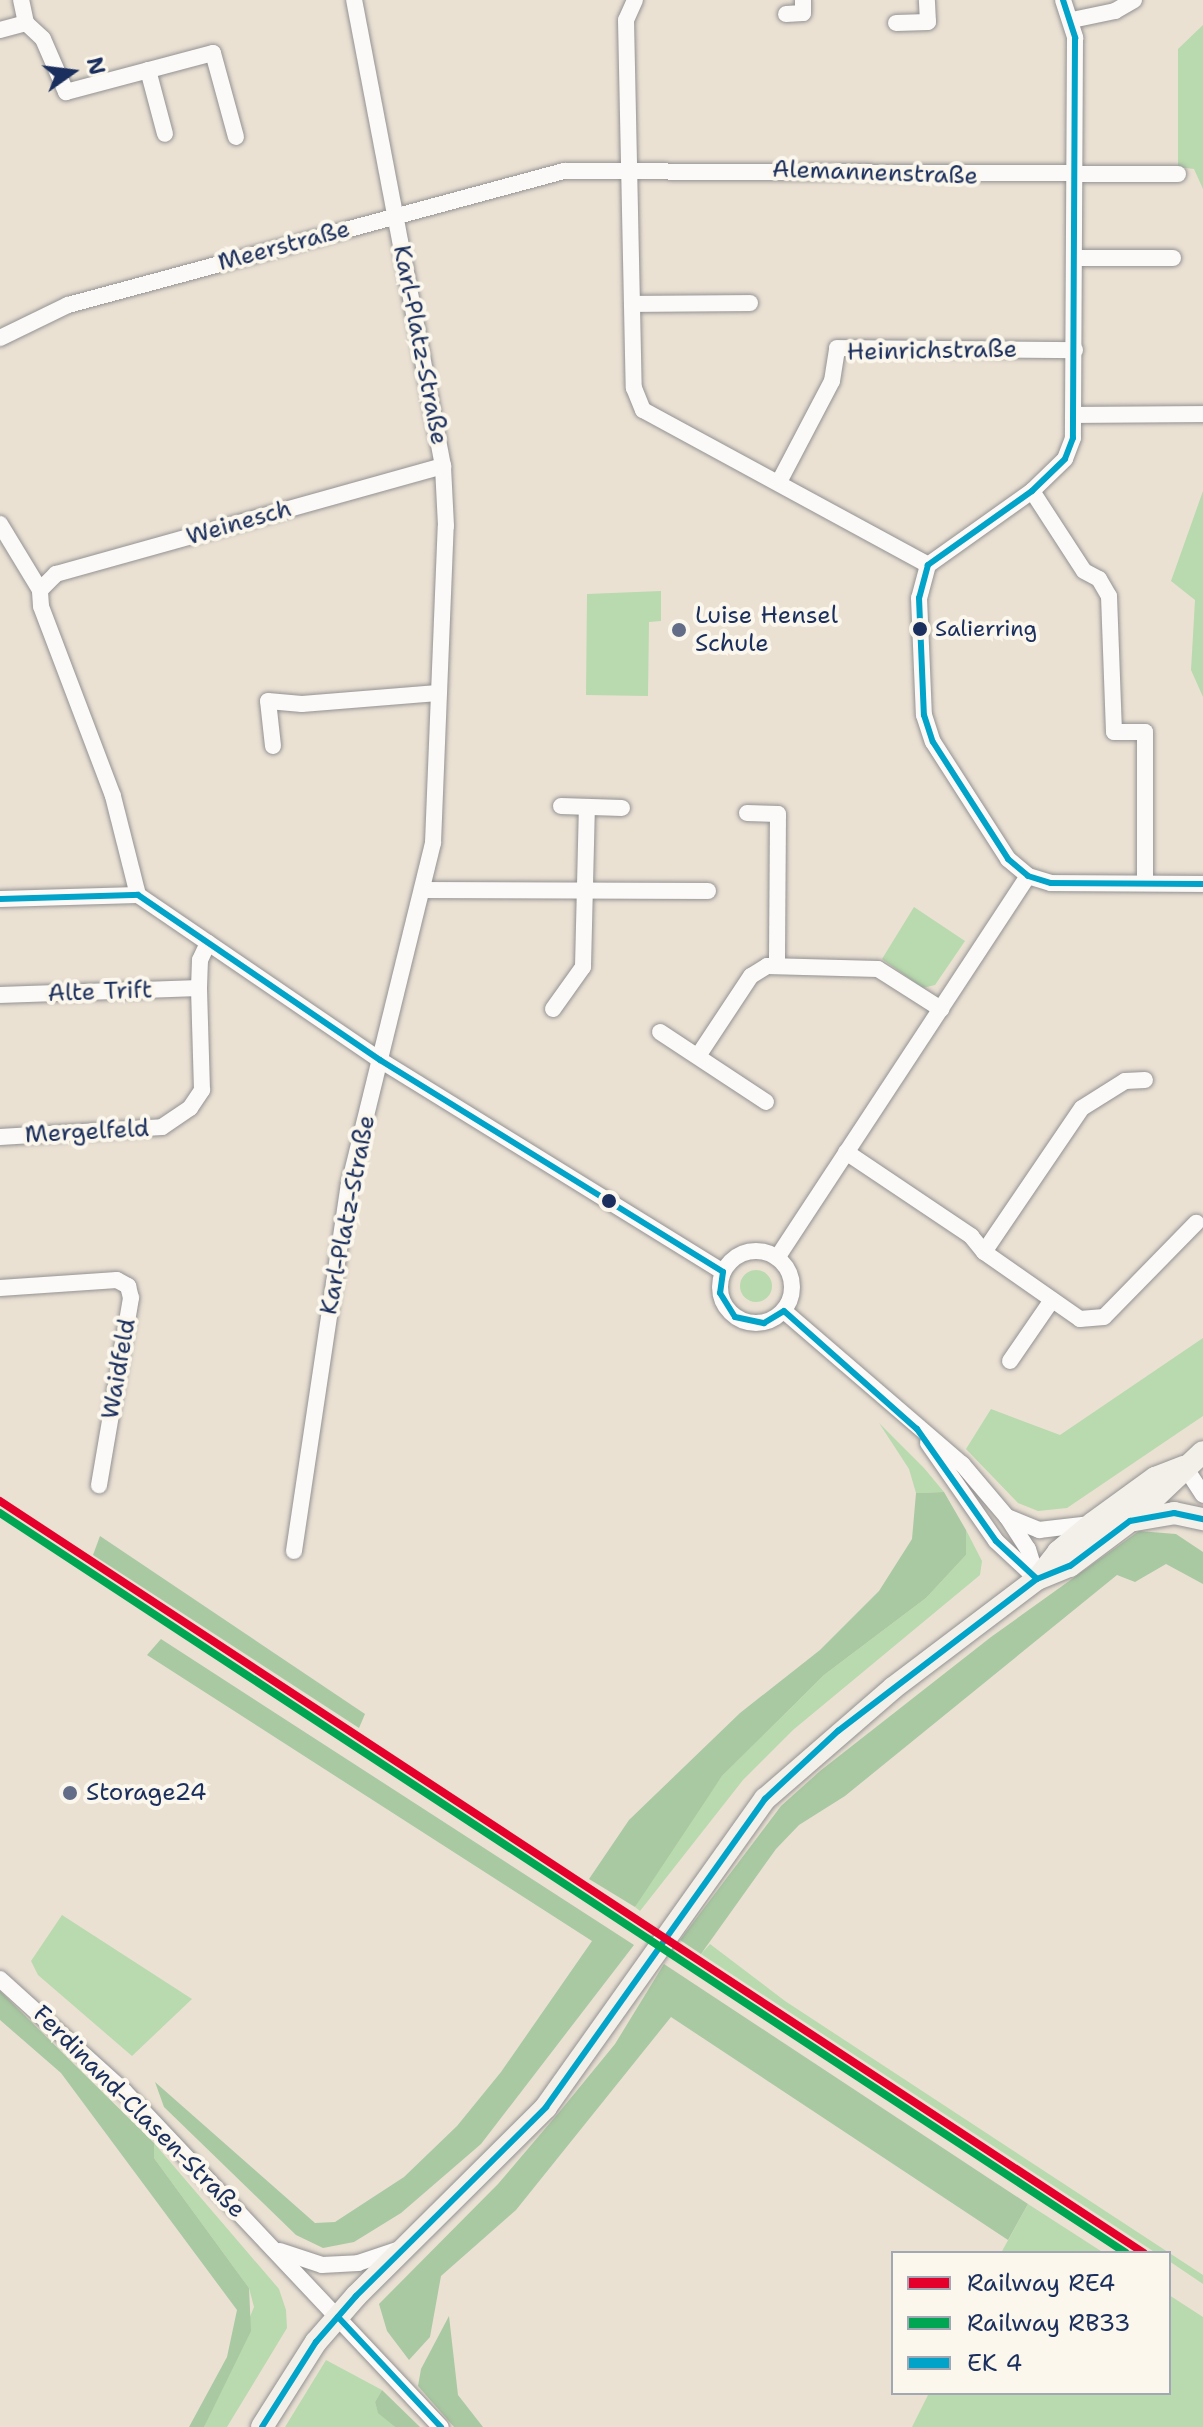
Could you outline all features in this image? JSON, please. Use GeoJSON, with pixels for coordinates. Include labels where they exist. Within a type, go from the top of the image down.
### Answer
{"type":"FeatureCollection","features":[{"type":"Feature","properties":{"kind":"main road"},"geometry":{"type":"LineString","coordinates":[[1037,1579],[1070,1566],[1130,1521],[1166,1492],[1185,1467],[1203,1452]]}},
{"type":"Feature","properties":{"kind":"main road"},"geometry":{"type":"LineString","coordinates":[[262,2427],[338,2317],[546,2107],[765,1799],[847,1724],[1037,1579],[1058,1552],[1093,1523],[1155,1478],[1185,1467]]}},
{"type":"Feature","properties":{"kind":"main road"},"geometry":{"type":"LineString","coordinates":[[1130,1521],[1174,1513],[1203,1519]]}},
{"type":"Feature","properties":{"kind":"street"},"geometry":{"type":"LineString","coordinates":[[21,0],[26,23],[43,39],[66,92],[213,53],[236,137]]}},
{"type":"Feature","properties":{"kind":"street","name":"Karl-Platz-Straße"},"geometry":{"type":"LineString","coordinates":[[294,1551],[349,1185],[425,890],[433,843],[446,526],[443,466],[354,0]]}},
{"type":"Feature","properties":{"kind":"street"},"geometry":{"type":"LineString","coordinates":[[635,0],[626,20],[632,170],[634,388],[643,410],[928,565]]}},
{"type":"Feature","properties":{"kind":"street"},"geometry":{"type":"LineString","coordinates":[[786,14],[803,13],[803,0]]}},
{"type":"Feature","properties":{"kind":"street"},"geometry":{"type":"LineString","coordinates":[[896,23],[928,22],[927,0]]}},
{"type":"Feature","properties":{"kind":"street"},"geometry":{"type":"LineString","coordinates":[[1063,0],[1072,20],[1075,415],[1065,459],[1032,491],[928,565],[919,598],[926,726],[1008,859],[1028,876],[1051,883],[1203,884]]}},
{"type":"Feature","properties":{"kind":"street"},"geometry":{"type":"LineString","coordinates":[[1072,20],[1115,11],[1134,0]]}},
{"type":"Feature","properties":{"kind":"street"},"geometry":{"type":"LineString","coordinates":[[0,30],[26,23]]}},
{"type":"Feature","properties":{"kind":"street"},"geometry":{"type":"LineString","coordinates":[[148,70],[165,134]]}},
{"type":"Feature","properties":{"kind":"street","name":"Meerstraße"},"geometry":{"type":"LineString","coordinates":[[0,338],[68,305],[395,214],[573,170]]}},
{"type":"Feature","properties":{"kind":"street","name":"Alemannenstraße"},"geometry":{"type":"LineString","coordinates":[[573,170],[1075,176],[1178,174]]}},
{"type":"Feature","properties":{"kind":"street"},"geometry":{"type":"LineString","coordinates":[[1075,258],[1173,258]]}},
{"type":"Feature","properties":{"kind":"street"},"geometry":{"type":"LineString","coordinates":[[632,304],[750,303]]}},
{"type":"Feature","properties":{"kind":"street","name":"Heinrichstraße"},"geometry":{"type":"LineString","coordinates":[[779,482],[832,381],[837,348],[1075,350]]}},
{"type":"Feature","properties":{"kind":"street"},"geometry":{"type":"LineString","coordinates":[[1075,415],[1203,414]]}},
{"type":"Feature","properties":{"kind":"street","name":"Weinesch"},"geometry":{"type":"LineString","coordinates":[[40,590],[56,574],[443,466]]}},
{"type":"Feature","properties":{"kind":"street"},"geometry":{"type":"LineString","coordinates":[[1032,491],[1084,571],[1099,579],[1109,596],[1114,732],[1145,732],[1145,883]]}},
{"type":"Feature","properties":{"kind":"street"},"geometry":{"type":"LineString","coordinates":[[0,524],[40,590],[41,606],[113,796],[138,895]]}},
{"type":"Feature","properties":{"kind":"street"},"geometry":{"type":"LineString","coordinates":[[273,746],[268,701],[302,704],[438,693]]}},
{"type":"Feature","properties":{"kind":"street"},"geometry":{"type":"LineString","coordinates":[[561,806],[622,808]]}},
{"type":"Feature","properties":{"kind":"street"},"geometry":{"type":"LineString","coordinates":[[553,1009],[583,967],[587,807]]}},
{"type":"Feature","properties":{"kind":"street"},"geometry":{"type":"LineString","coordinates":[[747,813],[778,814],[777,966]]}},
{"type":"Feature","properties":{"kind":"street"},"geometry":{"type":"LineString","coordinates":[[777,1258],[1028,876]]}},
{"type":"Feature","properties":{"kind":"street"},"geometry":{"type":"LineString","coordinates":[[425,890],[708,891]]}},
{"type":"Feature","properties":{"kind":"street"},"geometry":{"type":"LineString","coordinates":[[0,899],[138,895],[380,1060],[723,1272]]}},
{"type":"Feature","properties":{"kind":"street","name":"Mergelfeld"},"geometry":{"type":"LineString","coordinates":[[0,1137],[162,1127],[190,1108],[202,1090],[200,960],[208,943]]}},
{"type":"Feature","properties":{"kind":"street"},"geometry":{"type":"LineString","coordinates":[[698,1056],[751,976],[777,966],[878,969],[941,1009]]}},
{"type":"Feature","properties":{"kind":"street","name":"Alte Trift"},"geometry":{"type":"LineString","coordinates":[[0,995],[199,988]]}},
{"type":"Feature","properties":{"kind":"street"},"geometry":{"type":"LineString","coordinates":[[660,1032],[766,1102]]}},
{"type":"Feature","properties":{"kind":"street"},"geometry":{"type":"LineString","coordinates":[[984,1252],[1082,1108],[1125,1081],[1145,1080]]}},
{"type":"Feature","properties":{"kind":"street"},"geometry":{"type":"LineString","coordinates":[[846,1152],[971,1236],[984,1252],[1080,1319],[1104,1317],[1196,1223]]}},
{"type":"Feature","properties":{"kind":"street"},"geometry":{"type":"LineString","coordinates":[[754,1251],[777,1258],[790,1277],[784,1311],[764,1323],[735,1317],[720,1293],[723,1272],[742,1254],[754,1251]]}},
{"type":"Feature","properties":{"kind":"street","name":"Waidfeld"},"geometry":{"type":"LineString","coordinates":[[0,1288],[117,1280],[128,1286],[131,1298],[99,1485]]}},
{"type":"Feature","properties":{"kind":"street"},"geometry":{"type":"LineString","coordinates":[[1010,1361],[1052,1300]]}},
{"type":"Feature","properties":{"kind":"street"},"geometry":{"type":"LineString","coordinates":[[784,1311],[917,1429],[962,1464],[1007,1517],[1028,1549],[1037,1579]]}},
{"type":"Feature","properties":{"kind":"street"},"geometry":{"type":"LineString","coordinates":[[917,1429],[996,1541],[1037,1579]]}},
{"type":"Feature","properties":{"kind":"street"},"geometry":{"type":"LineString","coordinates":[[1185,1467],[1203,1495]]}},
{"type":"Feature","properties":{"kind":"street"},"geometry":{"type":"LineString","coordinates":[[1007,1517],[1039,1530],[1093,1523]]}},
{"type":"Feature","properties":{"kind":"street","name":"Ferdinand-Clasen-Straße"},"geometry":{"type":"LineString","coordinates":[[0,1979],[124,2091],[441,2427]]}},
{"type":"Feature","properties":{"kind":"street","name":"Ferdinand-Clasen-Straße"},"geometry":{"type":"LineString","coordinates":[[275,2249],[322,2265],[358,2263],[406,2247]]}},
{"type":"Feature","properties":{"kind":"green space"},"geometry":{"type":"Polygon","coordinates":[[[1203,25],[1203,189],[1194,169],[1178,167],[1178,49],[1203,25]]]}},
{"type":"Feature","properties":{"kind":"green space"},"geometry":{"type":"Polygon","coordinates":[[[1203,491],[1203,697],[1191,670],[1195,600],[1171,581],[1203,491]]]}},
{"type":"Feature","properties":{"kind":"green space"},"geometry":{"type":"Polygon","coordinates":[[[661,591],[661,621],[649,622],[648,696],[586,695],[587,594],[661,591]]]}},
{"type":"Feature","properties":{"kind":"green space"},"geometry":{"type":"Polygon","coordinates":[[[914,907],[965,941],[935,985],[923,988],[882,959],[914,907]]]}},
{"type":"Feature","properties":{"kind":"green space"},"geometry":{"type":"Polygon","coordinates":[[[756,1270],[768,1274],[772,1286],[768,1298],[756,1302],[744,1298],[740,1286],[744,1274],[756,1270]]]}},
{"type":"Feature","properties":{"kind":"green space"},"geometry":{"type":"Polygon","coordinates":[[[1203,1338],[1203,1416],[1067,1508],[1038,1511],[1018,1503],[966,1449],[991,1409],[1060,1435],[1203,1338]]]}},
{"type":"Feature","properties":{"kind":"green space"},"geometry":{"type":"Polygon","coordinates":[[[879,1423],[944,1492],[916,1493],[909,1469],[879,1423]]]}},
{"type":"Feature","properties":{"kind":"green space"},"geometry":{"type":"Polygon","coordinates":[[[944,1492],[966,1530],[966,1555],[926,1598],[824,1675],[722,1776],[635,1907],[589,1879],[629,1820],[740,1713],[820,1650],[879,1591],[912,1539],[916,1493],[944,1492]]]}},
{"type":"Feature","properties":{"kind":"green space"},"geometry":{"type":"Polygon","coordinates":[[[966,1530],[982,1561],[980,1575],[793,1730],[743,1780],[640,1911],[635,1907],[657,1869],[722,1776],[824,1675],[926,1598],[966,1555],[966,1530]]]}},
{"type":"Feature","properties":{"kind":"green space"},"geometry":{"type":"Polygon","coordinates":[[[1139,1531],[1176,1534],[1203,1552],[1203,1584],[1166,1564],[1135,1582],[1117,1575],[845,1796],[799,1825],[776,1849],[701,1954],[680,1940],[781,1806],[820,1771],[991,1637],[1139,1531]]]}},
{"type":"Feature","properties":{"kind":"green space"},"geometry":{"type":"Polygon","coordinates":[[[100,1536],[365,1714],[359,1728],[93,1555],[100,1536]]]}},
{"type":"Feature","properties":{"kind":"green space"},"geometry":{"type":"Polygon","coordinates":[[[161,1639],[634,1945],[481,2144],[401,2213],[354,2242],[323,2248],[296,2235],[164,2107],[155,2082],[315,2223],[335,2222],[404,2177],[457,2126],[501,2072],[592,1941],[147,1655],[161,1639]]]}},
{"type":"Feature","properties":{"kind":"green space"},"geometry":{"type":"Polygon","coordinates":[[[62,1915],[192,1999],[132,2056],[38,1975],[31,1961],[62,1915]]]}},
{"type":"Feature","properties":{"kind":"green space"},"geometry":{"type":"Polygon","coordinates":[[[710,1944],[785,2001],[1166,2251],[1153,2251],[701,1954],[710,1944]]]}},
{"type":"Feature","properties":{"kind":"green space"},"geometry":{"type":"Polygon","coordinates":[[[664,1964],[1028,2204],[1008,2240],[671,2017],[516,2210],[441,2276],[430,2337],[409,2360],[387,2331],[379,2304],[498,2184],[561,2110],[615,2044],[664,1964]]]}},
{"type":"Feature","properties":{"kind":"green space"},"geometry":{"type":"Polygon","coordinates":[[[0,1991],[154,2143],[154,2158],[249,2288],[251,2331],[204,2427],[189,2427],[227,2357],[237,2310],[61,2073],[0,2020],[0,1991]]]}},
{"type":"Feature","properties":{"kind":"green space"},"geometry":{"type":"Polygon","coordinates":[[[154,2143],[279,2289],[286,2310],[287,2328],[227,2427],[204,2427],[254,2307],[249,2288],[154,2158],[154,2143]]]}},
{"type":"Feature","properties":{"kind":"green space"},"geometry":{"type":"Polygon","coordinates":[[[1028,2204],[1101,2251],[1002,2251],[1028,2204]]]}},
{"type":"Feature","properties":{"kind":"green space"},"geometry":{"type":"Polygon","coordinates":[[[1171,2254],[1203,2275],[1203,2284],[1171,2262],[1171,2254]]]}},
{"type":"Feature","properties":{"kind":"green space"},"geometry":{"type":"Polygon","coordinates":[[[1171,2296],[1203,2317],[1203,2427],[912,2427],[928,2395],[1171,2395],[1171,2296]]]}},
{"type":"Feature","properties":{"kind":"green space"},"geometry":{"type":"Polygon","coordinates":[[[449,2316],[458,2395],[483,2427],[454,2427],[418,2386],[421,2369],[449,2316]]]}},
{"type":"Feature","properties":{"kind":"green space"},"geometry":{"type":"Polygon","coordinates":[[[326,2360],[382,2390],[375,2402],[378,2412],[395,2427],[285,2427],[326,2360]]]}},
{"type":"Feature","properties":{"kind":"green space"},"geometry":{"type":"Polygon","coordinates":[[[382,2390],[420,2427],[395,2427],[378,2413],[375,2402],[382,2390]]]}},
{"type":"Feature","properties":{"kind":"rail line","name":"RE4"},"geometry":{"type":"LineString","coordinates":[[0,1501],[1141,2251]]}},
{"type":"Feature","properties":{"kind":"rail line","name":"RB33"},"geometry":{"type":"LineString","coordinates":[[0,1513],[1123,2251]]}},
{"type":"Feature","properties":{"kind":"transit line"},"geometry":{"type":"LineString","coordinates":[[1063,0],[1075,38],[1073,438],[1065,459],[1032,491],[928,565],[919,598],[924,715],[933,742],[1008,859],[1028,876],[1051,883],[1203,884]]}},
{"type":"Feature","properties":{"kind":"transit line"},"geometry":{"type":"LineString","coordinates":[[0,899],[138,895],[380,1060],[723,1272],[720,1293],[735,1317],[764,1323],[784,1311],[917,1429],[996,1541],[1037,1579]]}},
{"type":"Feature","properties":{"kind":"transit line"},"geometry":{"type":"LineString","coordinates":[[262,2427],[316,2342],[356,2296],[546,2107],[765,1799],[838,1731],[1037,1579],[1070,1566],[1130,1521],[1174,1513],[1203,1519]]}},
{"type":"Feature","properties":{"kind":"transit line"},"geometry":{"type":"LineString","coordinates":[[338,2317],[441,2427]]}},
{"type":"Feature","properties":{"kind":"place","name":"Salierring"},"geometry":{"type":"Point","coordinates":[920,629]}},
{"type":"Feature","properties":{"kind":"place","name":"Luise Hensel Schule"},"geometry":{"type":"Point","coordinates":[679,630]}},
{"type":"Feature","properties":{"kind":"place","name":"Storage24"},"geometry":{"type":"Point","coordinates":[70,1793]}}]}
